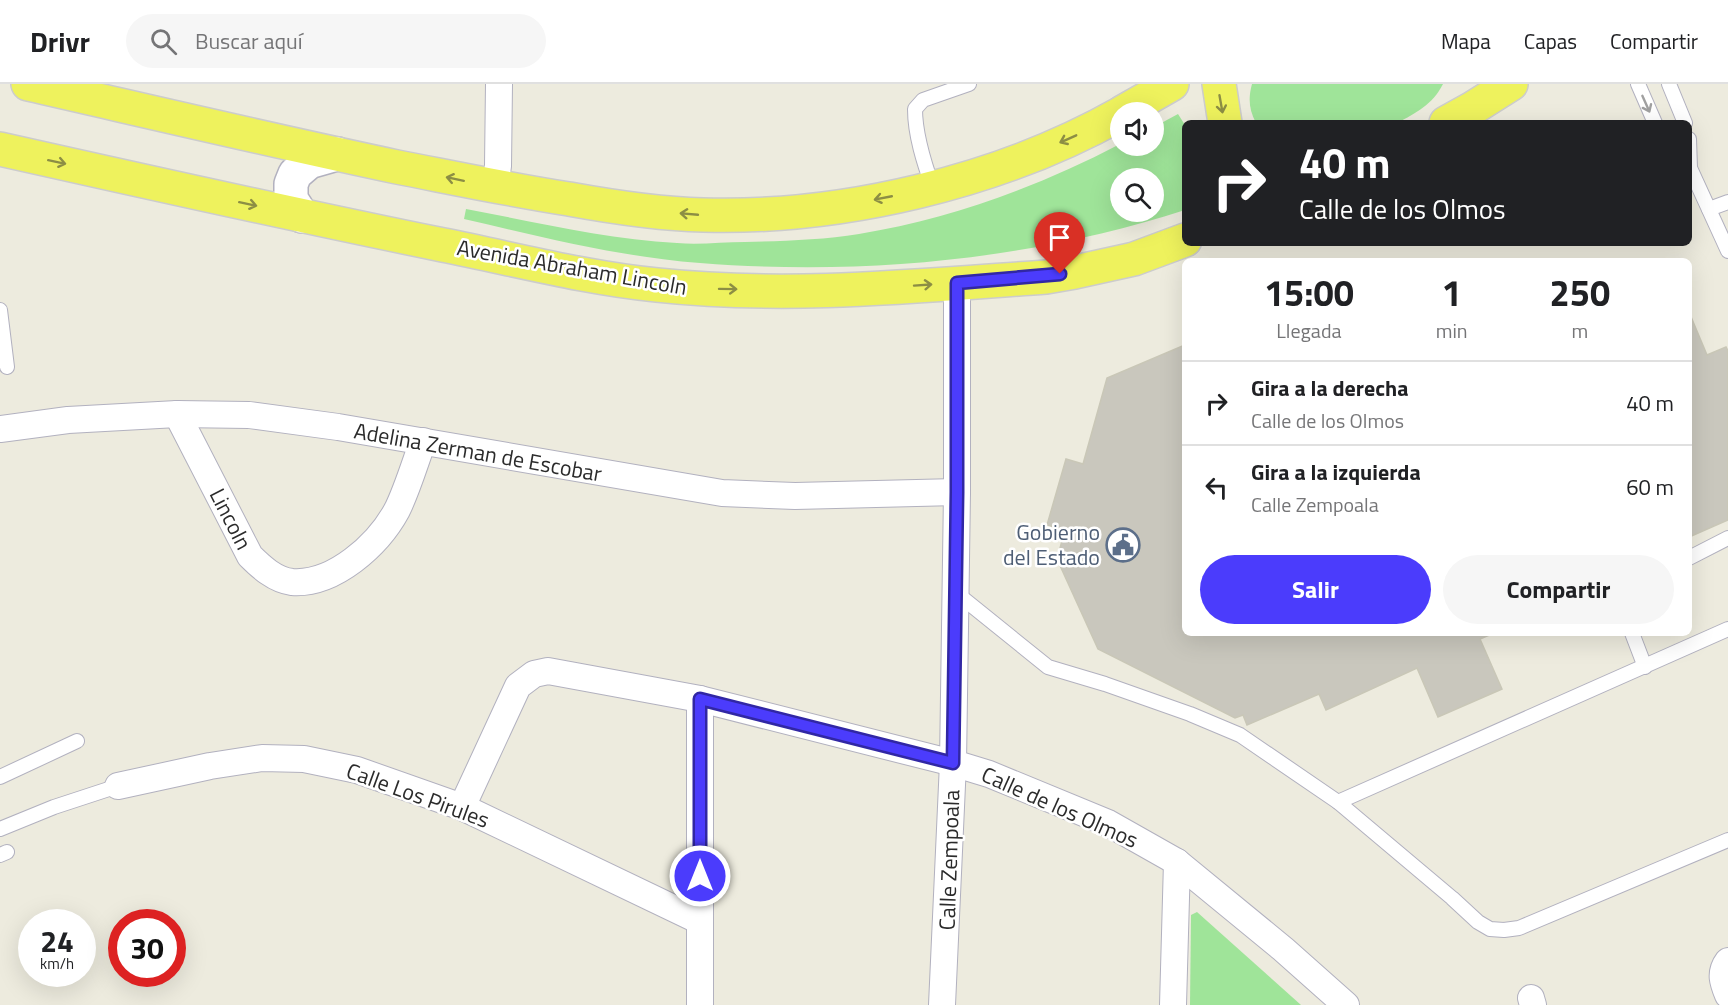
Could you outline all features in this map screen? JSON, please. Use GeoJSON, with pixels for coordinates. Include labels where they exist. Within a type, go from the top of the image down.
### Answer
{"type":"FeatureCollection","features":[{"type":"Feature","properties":{"kind":"main road"},"geometry":{"type":"LineString","coordinates":[[28,84],[337,154],[495,187],[622,208],[703,215],[765,214],[828,209],[933,188],[1014,163],[1110,120]]}},
{"type":"Feature","properties":{"kind":"main road"},"geometry":{"type":"LineString","coordinates":[[1141,102],[1172,84]]}},
{"type":"Feature","properties":{"kind":"main road"},"geometry":{"type":"LineString","coordinates":[[1219,84],[1225,120]]}},
{"type":"Feature","properties":{"kind":"main road"},"geometry":{"type":"LineString","coordinates":[[1465,105],[1510,84]]}},
{"type":"Feature","properties":{"kind":"main road","name":"Avenida Abraham Lincoln"},"geometry":{"type":"LineString","coordinates":[[0,149],[302,216],[590,274],[656,285],[712,289],[850,290],[1046,277],[1134,259],[1182,241]]}},
{"type":"Feature","properties":{"kind":"main road"},"geometry":{"type":"LineString","coordinates":[[302,216],[291,199],[291,184],[295,174],[309,162],[337,154]]}},
{"type":"Feature","properties":{"kind":"street"},"geometry":{"type":"LineString","coordinates":[[495,187],[498,166],[499,84]]}},
{"type":"Feature","properties":{"kind":"street","name":"Calle Zempoala"},"geometry":{"type":"LineString","coordinates":[[942,1005],[953,763],[957,283]]}},
{"type":"Feature","properties":{"kind":"street","name":"Adelina Zerman de Escobar"},"geometry":{"type":"LineString","coordinates":[[0,429],[68,420],[177,414],[249,415],[423,441],[722,493],[795,496],[957,492]]}},
{"type":"Feature","properties":{"kind":"street","name":"Lincoln"},"geometry":{"type":"LineString","coordinates":[[177,414],[250,556],[266,572],[291,582],[322,579],[353,561],[376,539],[397,510],[423,441]]}},
{"type":"Feature","properties":{"kind":"street","name":"Calle de los Olmos"},"geometry":{"type":"LineString","coordinates":[[462,807],[518,686],[534,674],[548,671],[700,699],[953,763],[989,774],[1108,823],[1177,862],[1283,949],[1346,1005]]}},
{"type":"Feature","properties":{"kind":"street"},"geometry":{"type":"LineString","coordinates":[[700,699],[700,1005]]}},
{"type":"Feature","properties":{"kind":"street","name":"Calle Los Pirules"},"geometry":{"type":"LineString","coordinates":[[118,786],[210,766],[262,758],[304,759],[357,770],[462,807],[700,921]]}},
{"type":"Feature","properties":{"kind":"street"},"geometry":{"type":"LineString","coordinates":[[1173,1005],[1177,862]]}},
{"type":"Feature","properties":{"kind":"street"},"geometry":{"type":"LineString","coordinates":[[1728,961],[1724,966],[1722,979],[1728,995]]}},
{"type":"Feature","properties":{"kind":"lane"},"geometry":{"type":"LineString","coordinates":[[933,188],[926,167],[915,109],[923,100],[969,84]]}},
{"type":"Feature","properties":{"kind":"lane"},"geometry":{"type":"LineString","coordinates":[[1638,84],[1654,120]]}},
{"type":"Feature","properties":{"kind":"lane"},"geometry":{"type":"LineString","coordinates":[[1669,84],[1684,120]]}},
{"type":"Feature","properties":{"kind":"lane"},"geometry":{"type":"LineString","coordinates":[[1692,174],[1728,251]]}},
{"type":"Feature","properties":{"kind":"lane"},"geometry":{"type":"LineString","coordinates":[[1708,210],[1728,202]]}},
{"type":"Feature","properties":{"kind":"lane"},"geometry":{"type":"LineString","coordinates":[[0,309],[7,367]]}},
{"type":"Feature","properties":{"kind":"lane"},"geometry":{"type":"LineString","coordinates":[[1692,556],[1728,538]]}},
{"type":"Feature","properties":{"kind":"lane"},"geometry":{"type":"LineString","coordinates":[[955,592],[1048,667],[1190,714],[1240,735],[1338,802],[1478,922],[1490,929],[1519,928],[1728,840]]}},
{"type":"Feature","properties":{"kind":"lane"},"geometry":{"type":"LineString","coordinates":[[1338,802],[1728,629]]}},
{"type":"Feature","properties":{"kind":"lane"},"geometry":{"type":"LineString","coordinates":[[1633,636],[1645,667]]}},
{"type":"Feature","properties":{"kind":"lane"},"geometry":{"type":"LineString","coordinates":[[0,777],[77,741]]}},
{"type":"Feature","properties":{"kind":"lane"},"geometry":{"type":"LineString","coordinates":[[0,829],[54,807],[118,786]]}},
{"type":"Feature","properties":{"kind":"green space"},"geometry":{"type":"Polygon","coordinates":[[[1252,84],[1443,84],[1429,102],[1402,120],[1255,120],[1250,104],[1252,84]]]}},
{"type":"Feature","properties":{"kind":"green space"},"geometry":{"type":"Polygon","coordinates":[[[1178,114],[1182,120],[1182,211],[1164,216],[1164,168],[1110,168],[1110,222],[1143,222],[1067,241],[1006,252],[884,265],[822,267],[761,267],[640,256],[464,219],[466,209],[597,234],[685,244],[817,239],[893,228],[927,220],[993,200],[1110,149],[1110,156],[1164,156],[1164,122],[1178,114]]]}},
{"type":"Feature","properties":{"kind":"green space"},"geometry":{"type":"Polygon","coordinates":[[[1197,912],[1301,1005],[1190,1005],[1191,915],[1197,912]]]}},
{"type":"Feature","properties":{"kind":"building"},"geometry":{"type":"Polygon","coordinates":[[[1692,319],[1707,355],[1726,347],[1728,351],[1728,520],[1692,536],[1692,319]]]}},
{"type":"Feature","properties":{"kind":"building","name":"Gobierno del Estado"},"geometry":{"type":"Polygon","coordinates":[[[1182,346],[1182,636],[1487,636],[1480,639],[1502,689],[1438,717],[1417,668],[1326,710],[1319,694],[1247,725],[1243,715],[1235,718],[1098,649],[1057,559],[1065,530],[1047,525],[1066,459],[1083,464],[1107,378],[1182,346]]]}},
{"type":"Feature","properties":{"kind":"place","name":"Gobierno del Estado"},"geometry":{"type":"Point","coordinates":[1123,545]}},
{"type":"Feature","properties":{"kind":"route"},"geometry":{"type":"LineString","coordinates":[[700,876],[700,699],[953,763],[957,283],[1060,274]]}}]}
